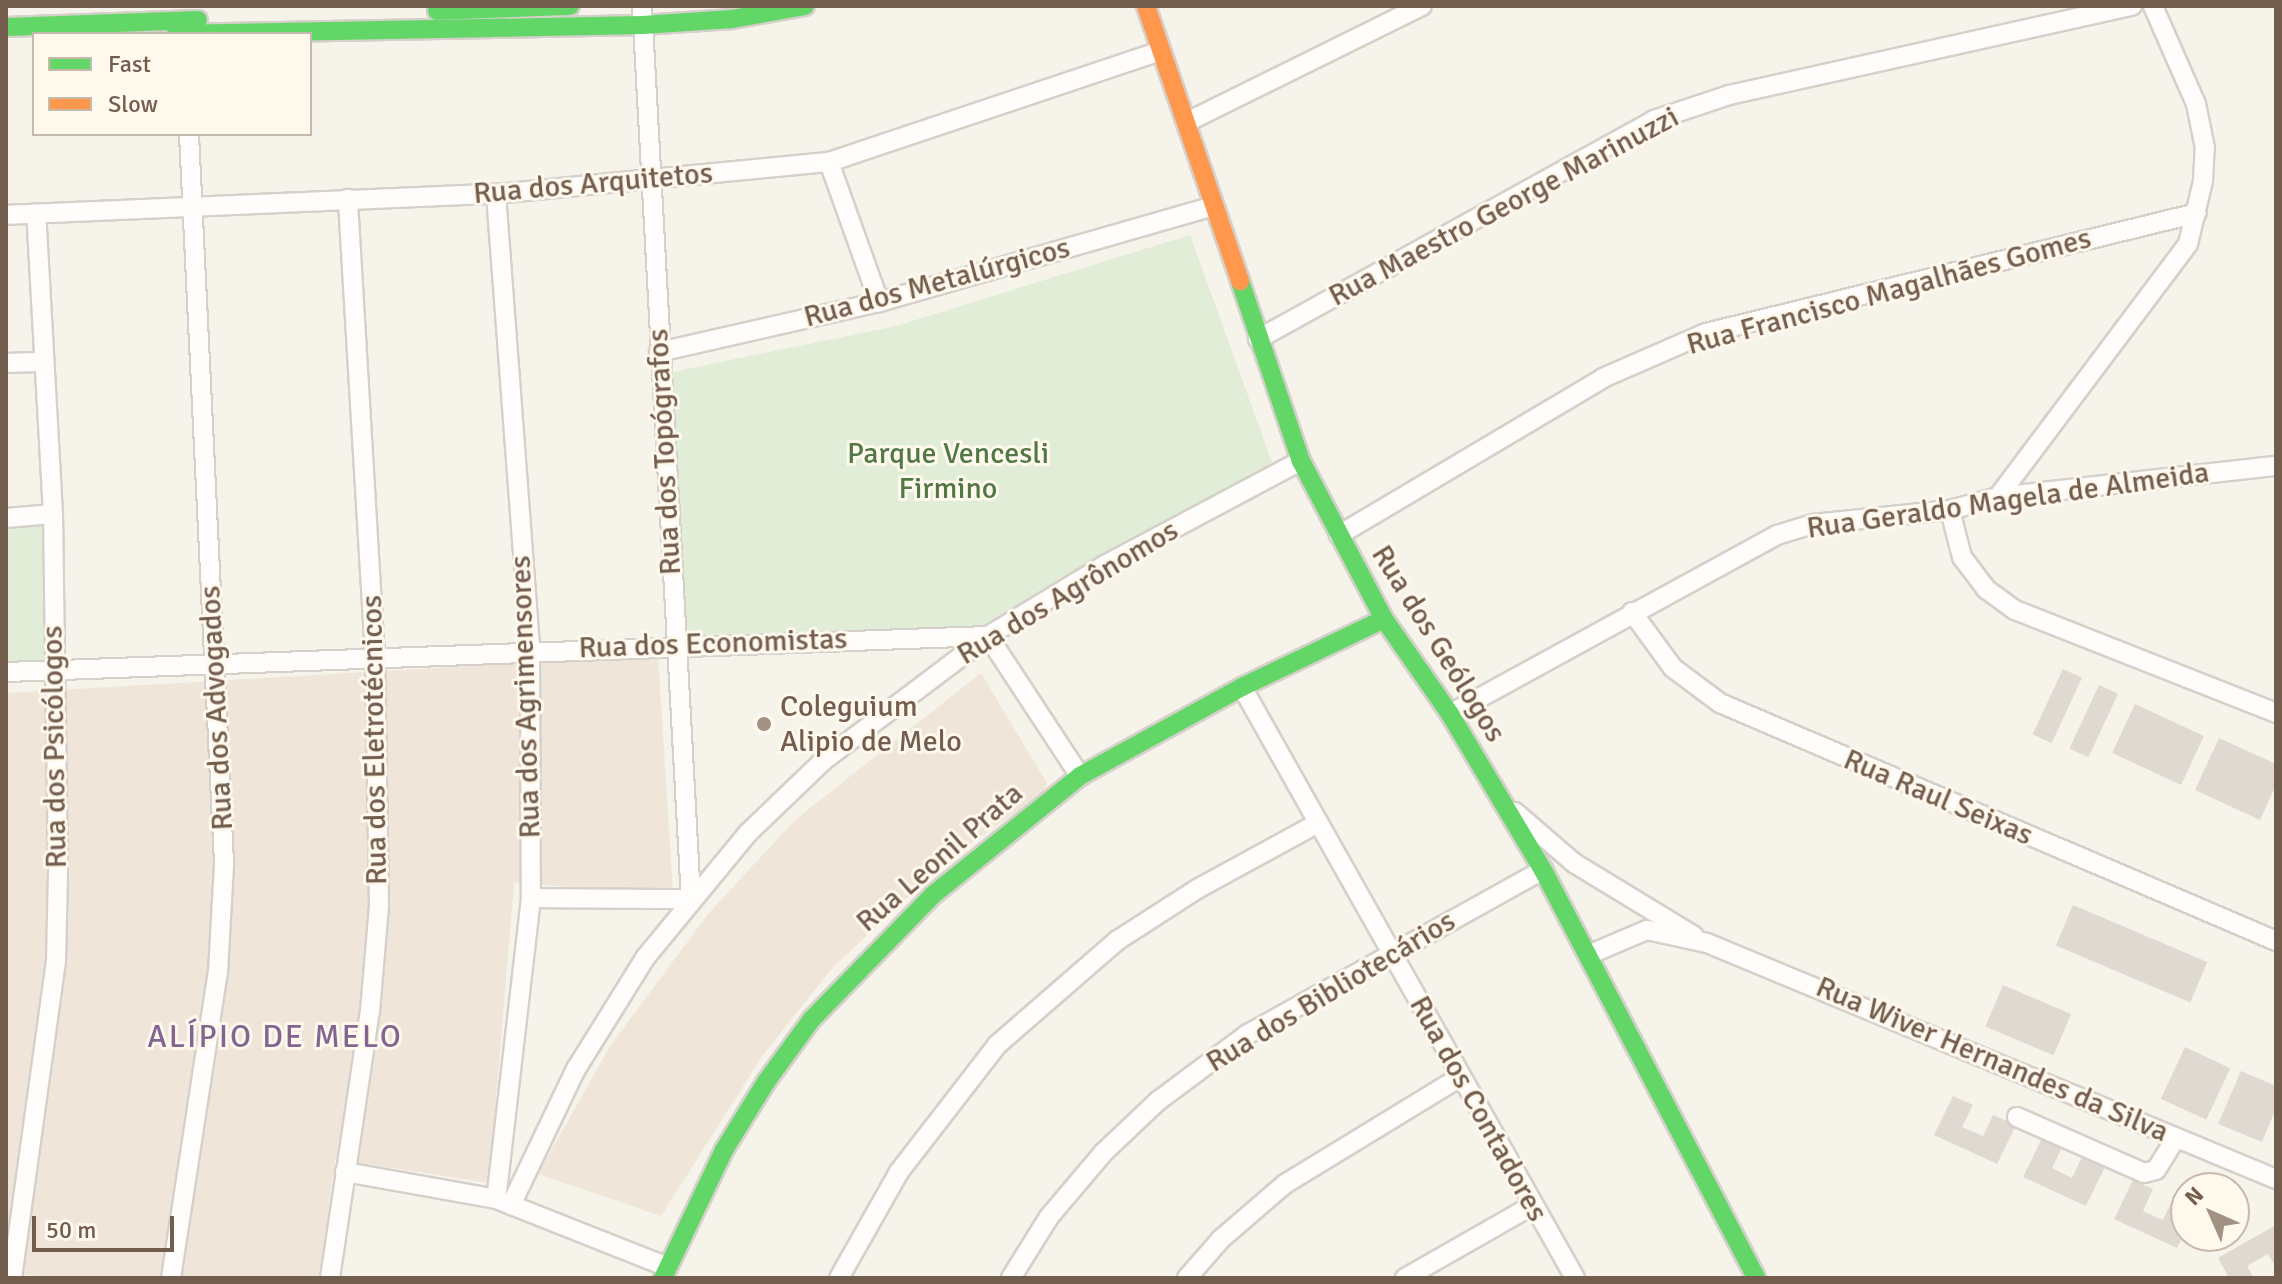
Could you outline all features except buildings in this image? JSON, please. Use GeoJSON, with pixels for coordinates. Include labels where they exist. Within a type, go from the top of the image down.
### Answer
{"type":"FeatureCollection","features":[{"type":"Feature","properties":{"kind":"street"},"geometry":{"type":"LineString","coordinates":[[180,31],[570,6]]}},
{"type":"Feature","properties":{"kind":"street"},"geometry":{"type":"LineString","coordinates":[[6,27],[180,31],[643,15],[732,19],[805,6]]}},
{"type":"Feature","properties":{"kind":"street","name":"Rua dos Geólogos"},"geometry":{"type":"LineString","coordinates":[[1146,6],[1301,461],[1384,619],[1450,714],[1543,870],[1756,1278]]}},
{"type":"Feature","properties":{"kind":"street"},"geometry":{"type":"LineString","coordinates":[[1187,122],[1422,6]]}},
{"type":"Feature","properties":{"kind":"street","name":"Rua Maestro George Marinuzzi"},"geometry":{"type":"LineString","coordinates":[[1258,339],[1654,120],[1729,95],[2132,6]]}},
{"type":"Feature","properties":{"kind":"street"},"geometry":{"type":"LineString","coordinates":[[1998,497],[2171,272],[2188,244],[2197,213],[2205,148],[2196,104],[2153,6]]}},
{"type":"Feature","properties":{"kind":"street","name":"Rua dos Topógrafos"},"geometry":{"type":"LineString","coordinates":[[643,15],[691,899]]}},
{"type":"Feature","properties":{"kind":"street"},"geometry":{"type":"LineString","coordinates":[[6,42],[32,41]]}},
{"type":"Feature","properties":{"kind":"street","name":"Rua dos Arquitetos"},"geometry":{"type":"LineString","coordinates":[[6,215],[496,194],[652,182],[829,162],[1161,51]]}},
{"type":"Feature","properties":{"kind":"street","name":"Rua dos Advogados"},"geometry":{"type":"LineString","coordinates":[[171,1278],[218,972],[224,863],[189,136]]}},
{"type":"Feature","properties":{"kind":"street"},"geometry":{"type":"LineString","coordinates":[[829,162],[879,302]]}},
{"type":"Feature","properties":{"kind":"street","name":"Rua dos Agrimensores"},"geometry":{"type":"LineString","coordinates":[[496,194],[530,650],[531,898],[504,1202]]}},
{"type":"Feature","properties":{"kind":"street","name":"Rua dos Eletrotécnicos"},"geometry":{"type":"LineString","coordinates":[[330,1278],[370,1011],[379,906],[375,656],[348,199]]}},
{"type":"Feature","properties":{"kind":"street","name":"Rua dos Metalúrgicos"},"geometry":{"type":"LineString","coordinates":[[659,352],[879,302],[1214,206]]}},
{"type":"Feature","properties":{"kind":"street","name":"Rua dos Psicólogos"},"geometry":{"type":"LineString","coordinates":[[12,1278],[56,961],[53,514],[36,213]]}},
{"type":"Feature","properties":{"kind":"street","name":"Rua Francisco Magalhães Gomes"},"geometry":{"type":"LineString","coordinates":[[1339,535],[1603,378],[1706,333],[2197,213]]}},
{"type":"Feature","properties":{"kind":"street"},"geometry":{"type":"LineString","coordinates":[[6,363],[44,362]]}},
{"type":"Feature","properties":{"kind":"street","name":"Rua dos Agrônomos"},"geometry":{"type":"LineString","coordinates":[[504,1202],[576,1069],[645,958],[748,833],[823,761],[988,636],[1105,565],[1301,461]]}},
{"type":"Feature","properties":{"kind":"street","name":"Rua Geraldo Magela de Almeida"},"geometry":{"type":"LineString","coordinates":[[1450,714],[1777,535],[1813,524],[1950,510],[1998,497],[2276,466]]}},
{"type":"Feature","properties":{"kind":"street"},"geometry":{"type":"LineString","coordinates":[[1950,510],[1962,557],[1986,589],[2015,610],[2276,713]]}},
{"type":"Feature","properties":{"kind":"street"},"geometry":{"type":"LineString","coordinates":[[6,518],[53,514]]}},
{"type":"Feature","properties":{"kind":"street","name":"Rua Raul Seixas"},"geometry":{"type":"LineString","coordinates":[[1632,612],[1673,668],[1720,703],[2276,941]]}},
{"type":"Feature","properties":{"kind":"street","name":"Rua Leonil Prata"},"geometry":{"type":"LineString","coordinates":[[666,1273],[724,1150],[812,1019],[934,894],[1080,776],[1242,687],[1384,619]]}},
{"type":"Feature","properties":{"kind":"street"},"geometry":{"type":"LineString","coordinates":[[988,636],[1080,776]]}},
{"type":"Feature","properties":{"kind":"street","name":"Rua dos Economistas"},"geometry":{"type":"LineString","coordinates":[[6,672],[530,650],[988,636]]}},
{"type":"Feature","properties":{"kind":"street","name":"Rua dos Contadores"},"geometry":{"type":"LineString","coordinates":[[1242,687],[1531,1206],[1575,1278]]}},
{"type":"Feature","properties":{"kind":"street","name":"Rua Wiver Hernandes da Silva"},"geometry":{"type":"LineString","coordinates":[[1497,797],[1574,863],[1707,943],[2276,1179]]}},
{"type":"Feature","properties":{"kind":"street"},"geometry":{"type":"LineString","coordinates":[[839,1278],[899,1172],[997,1045],[1118,940],[1197,889],[1318,823]]}},
{"type":"Feature","properties":{"kind":"street","name":"Rua dos Bibliotecários"},"geometry":{"type":"LineString","coordinates":[[1011,1278],[1049,1217],[1103,1153],[1158,1101],[1248,1034],[1391,951],[1543,870]]}},
{"type":"Feature","properties":{"kind":"street"},"geometry":{"type":"LineString","coordinates":[[531,898],[691,899]]}},
{"type":"Feature","properties":{"kind":"street","name":"Rua Wiver Hernandes da Silva"},"geometry":{"type":"LineString","coordinates":[[1588,955],[1647,930],[1707,943]]}},
{"type":"Feature","properties":{"kind":"street"},"geometry":{"type":"LineString","coordinates":[[1187,1278],[1221,1239],[1285,1184],[1460,1077]]}},
{"type":"Feature","properties":{"kind":"street"},"geometry":{"type":"LineString","coordinates":[[2017,1117],[2144,1173],[2156,1170],[2176,1138]]}},
{"type":"Feature","properties":{"kind":"street"},"geometry":{"type":"LineString","coordinates":[[345,1172],[504,1202],[666,1273]]}},
{"type":"Feature","properties":{"kind":"street"},"geometry":{"type":"LineString","coordinates":[[1405,1278],[1531,1206]]}},
{"type":"Feature","properties":{"kind":"shaded area"},"geometry":{"type":"Polygon","coordinates":[[[658,655],[673,894],[514,883],[489,1183],[335,1159],[320,1278],[50,1278],[6,1272],[6,693],[658,655]]]}},
{"type":"Feature","properties":{"kind":"shaded area"},"geometry":{"type":"Polygon","coordinates":[[[981,673],[1047,783],[1043,794],[952,856],[834,966],[763,1055],[661,1216],[538,1174],[610,1046],[709,913],[795,820],[981,673]]]}},
{"type":"Feature","properties":{"kind":"green space","name":"Parque Vencesli Firmino"},"geometry":{"type":"Polygon","coordinates":[[[1190,235],[1273,465],[988,626],[684,636],[672,372],[896,326],[1190,235]]]}},
{"type":"Feature","properties":{"kind":"green space"},"geometry":{"type":"Polygon","coordinates":[[[53,514],[58,665],[6,672],[6,518],[53,514]]]}},
{"type":"Feature","properties":{"kind":"traffic: fast"},"geometry":{"type":"LineString","coordinates":[[437,11],[570,6]]}},
{"type":"Feature","properties":{"kind":"traffic: fast"},"geometry":{"type":"LineString","coordinates":[[280,32],[643,25],[732,19],[805,6]]}},
{"type":"Feature","properties":{"kind":"traffic: fast"},"geometry":{"type":"LineString","coordinates":[[6,27],[198,20]]}},
{"type":"Feature","properties":{"kind":"traffic: fast"},"geometry":{"type":"LineString","coordinates":[[1240,281],[1301,461],[1384,619],[1450,714],[1543,870],[1756,1278]]}},
{"type":"Feature","properties":{"kind":"traffic: fast"},"geometry":{"type":"LineString","coordinates":[[663,1278],[724,1150],[766,1082],[812,1019],[934,894],[1080,776],[1242,687],[1384,619]]}},
{"type":"Feature","properties":{"kind":"traffic: slow"},"geometry":{"type":"LineString","coordinates":[[1146,6],[1240,281]]}},
{"type":"Feature","properties":{"kind":"place","name":"Coleguium Alipio de Melo"},"geometry":{"type":"Point","coordinates":[764,724]}},
{"type":"Feature","properties":{"kind":"district","name":"ALÍPIO DE MELO"},"geometry":{"type":"Point","coordinates":[275,1037]}}]}
